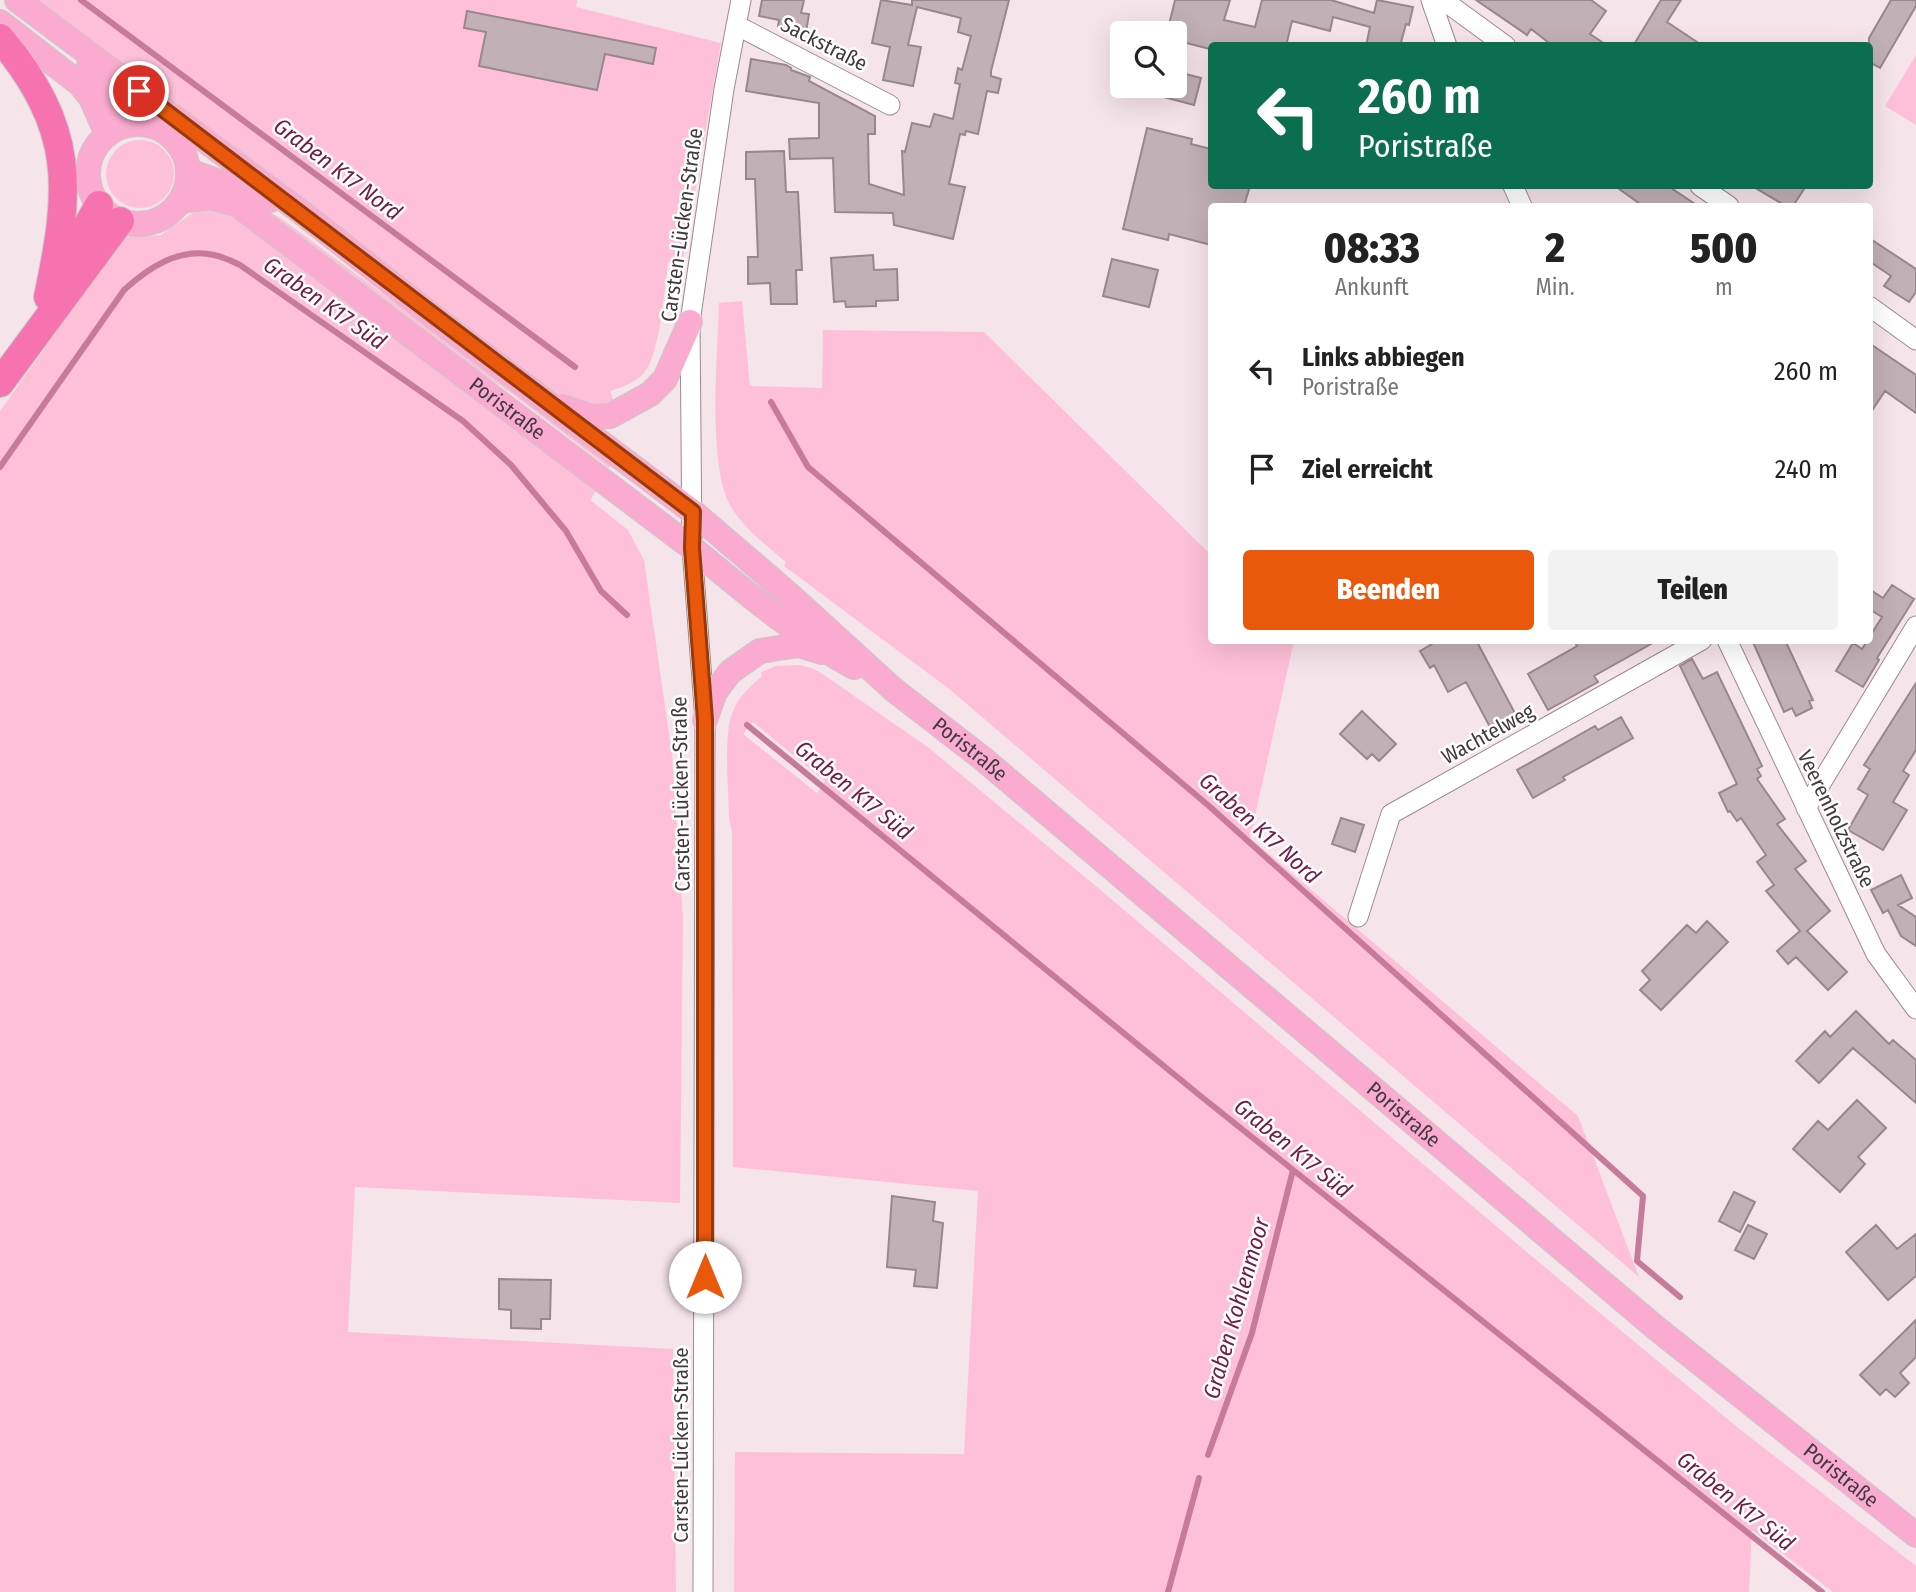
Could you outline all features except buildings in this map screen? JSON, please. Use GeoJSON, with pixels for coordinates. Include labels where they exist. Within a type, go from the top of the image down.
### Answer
{"type":"FeatureCollection","features":[{"type":"Feature","properties":{"kind":"highway"},"geometry":{"type":"LineString","coordinates":[[0,38],[23,66],[41,96],[53,124],[61,158],[64,182],[62,217],[48,297]]}},
{"type":"Feature","properties":{"kind":"highway"},"geometry":{"type":"LineString","coordinates":[[0,362],[109,213]]}},
{"type":"Feature","properties":{"kind":"highway"},"geometry":{"type":"LineString","coordinates":[[0,383],[109,213]]}},
{"type":"Feature","properties":{"kind":"main road","name":"Poristraße"},"geometry":{"type":"LineString","coordinates":[[17,0],[305,215],[693,512],[894,690],[982,758],[1656,1328],[1916,1535]]}},
{"type":"Feature","properties":{"kind":"main road"},"geometry":{"type":"LineString","coordinates":[[0,22],[80,85],[91,98],[107,134]]}},
{"type":"Feature","properties":{"kind":"main road","name":"Poristraße"},"geometry":{"type":"LineString","coordinates":[[57,29],[102,79],[132,124]]}},
{"type":"Feature","properties":{"kind":"main road"},"geometry":{"type":"LineString","coordinates":[[132,124],[159,128],[170,135],[186,157],[189,170],[181,201],[161,219],[147,223],[133,224],[109,213],[91,191],[88,176],[89,160],[96,146],[118,127],[132,124]]}},
{"type":"Feature","properties":{"kind":"main road","name":"Poristraße"},"geometry":{"type":"LineString","coordinates":[[189,170],[240,187],[305,215]]}},
{"type":"Feature","properties":{"kind":"main road","name":"Poristraße"},"geometry":{"type":"LineString","coordinates":[[181,201],[210,197],[238,205],[692,548],[751,596],[833,656],[894,690]]}},
{"type":"Feature","properties":{"kind":"main road"},"geometry":{"type":"LineString","coordinates":[[544,400],[592,417],[610,416],[625,410],[650,394],[665,379],[690,322]]}},
{"type":"Feature","properties":{"kind":"main road"},"geometry":{"type":"LineString","coordinates":[[705,720],[715,692],[730,672],[760,651],[799,645],[833,656]]}},
{"type":"Feature","properties":{"kind":"street","name":"Carsten-Lücken-Straße"},"geometry":{"type":"LineString","coordinates":[[703,1592],[705,720],[692,548],[690,322],[724,89],[741,0]]}},
{"type":"Feature","properties":{"kind":"street"},"geometry":{"type":"LineString","coordinates":[[1431,0],[1446,42]]}},
{"type":"Feature","properties":{"kind":"street"},"geometry":{"type":"LineString","coordinates":[[1443,0],[1501,42]]}},
{"type":"Feature","properties":{"kind":"street","name":"Sackstraße"},"geometry":{"type":"LineString","coordinates":[[736,24],[890,105]]}},
{"type":"Feature","properties":{"kind":"street"},"geometry":{"type":"LineString","coordinates":[[1704,189],[1725,203]]}},
{"type":"Feature","properties":{"kind":"street"},"geometry":{"type":"LineString","coordinates":[[1873,309],[1916,340]]}},
{"type":"Feature","properties":{"kind":"street"},"geometry":{"type":"LineString","coordinates":[[1805,808],[1916,626]]}},
{"type":"Feature","properties":{"kind":"street","name":"Wachtelweg"},"geometry":{"type":"LineString","coordinates":[[1357,916],[1391,814],[1695,644]]}},
{"type":"Feature","properties":{"kind":"street","name":"Veerenholzstraße"},"geometry":{"type":"LineString","coordinates":[[1729,644],[1876,954],[1916,1009]]}},
{"type":"Feature","properties":{"kind":"shaded area"},"geometry":{"type":"Polygon","coordinates":[[[30,0],[577,0],[576,7],[721,43],[682,265],[668,262],[661,321],[649,365],[636,380],[610,391],[615,405],[582,406],[551,395],[30,0]]]}},
{"type":"Feature","properties":{"kind":"shaded area"},"geometry":{"type":"Polygon","coordinates":[[[1916,55],[1916,125],[1885,106],[1916,55]]]}},
{"type":"Feature","properties":{"kind":"shaded area"},"geometry":{"type":"Polygon","coordinates":[[[140,140],[153,143],[164,150],[171,161],[174,174],[171,187],[164,198],[153,205],[140,208],[127,205],[116,198],[109,187],[106,174],[109,161],[116,150],[127,143],[140,140]]]}},
{"type":"Feature","properties":{"kind":"shaded area"},"geometry":{"type":"Polygon","coordinates":[[[255,203],[282,219],[612,464],[609,468],[511,393],[440,345],[255,203]]]}},
{"type":"Feature","properties":{"kind":"shaded area"},"geometry":{"type":"Polygon","coordinates":[[[213,209],[231,215],[597,489],[590,500],[628,530],[644,560],[672,755],[683,918],[680,1203],[355,1187],[348,1332],[673,1349],[676,1592],[0,1592],[0,411],[88,288],[98,264],[112,246],[126,237],[161,235],[194,212],[213,209]]]}},
{"type":"Feature","properties":{"kind":"shaded area"},"geometry":{"type":"Polygon","coordinates":[[[742,301],[750,386],[822,388],[823,330],[984,332],[1208,552],[1208,644],[1293,644],[1250,838],[1578,1116],[1639,1277],[948,688],[784,566],[786,562],[745,525],[733,510],[719,468],[716,380],[719,303],[742,301]]]}},
{"type":"Feature","properties":{"kind":"shaded area"},"geometry":{"type":"Polygon","coordinates":[[[800,665],[814,669],[929,748],[1737,1427],[1916,1566],[1916,1592],[1833,1592],[1752,1530],[1749,1592],[734,1592],[735,1452],[964,1454],[978,1191],[733,1167],[732,831],[727,778],[728,732],[730,719],[739,699],[762,676],[761,672],[776,666],[800,665]],[[753,722],[743,734],[817,793],[825,781],[753,722]]]}},
{"type":"Feature","properties":{"kind":"waterway","name":"Graben K17 Nord"},"geometry":{"type":"LineString","coordinates":[[81,0],[575,367]]}},
{"type":"Feature","properties":{"kind":"waterway","name":"Graben K17 Süd"},"geometry":{"type":"LineString","coordinates":[[0,467],[124,290],[165,261],[189,254],[214,255],[240,265],[463,421],[511,465],[566,531],[601,591],[627,615]]}},
{"type":"Feature","properties":{"kind":"waterway","name":"Graben K17 Nord"},"geometry":{"type":"LineString","coordinates":[[771,402],[808,467],[1209,806],[1643,1196],[1637,1261],[1680,1297]]}},
{"type":"Feature","properties":{"kind":"waterway","name":"Graben K17 Süd"},"geometry":{"type":"LineString","coordinates":[[747,725],[1203,1098],[1822,1592]]}},
{"type":"Feature","properties":{"kind":"waterway","name":"Graben Kohlenmoor"},"geometry":{"type":"LineString","coordinates":[[1208,1455],[1252,1333],[1293,1170]]}},
{"type":"Feature","properties":{"kind":"waterway","name":"Graben Kohlenmoor"},"geometry":{"type":"LineString","coordinates":[[1168,1592],[1199,1478]]}},
{"type":"Feature","properties":{"kind":"route"},"geometry":{"type":"LineString","coordinates":[[139,91],[693,512],[692,548],[705,720],[705,1277]]}}]}
